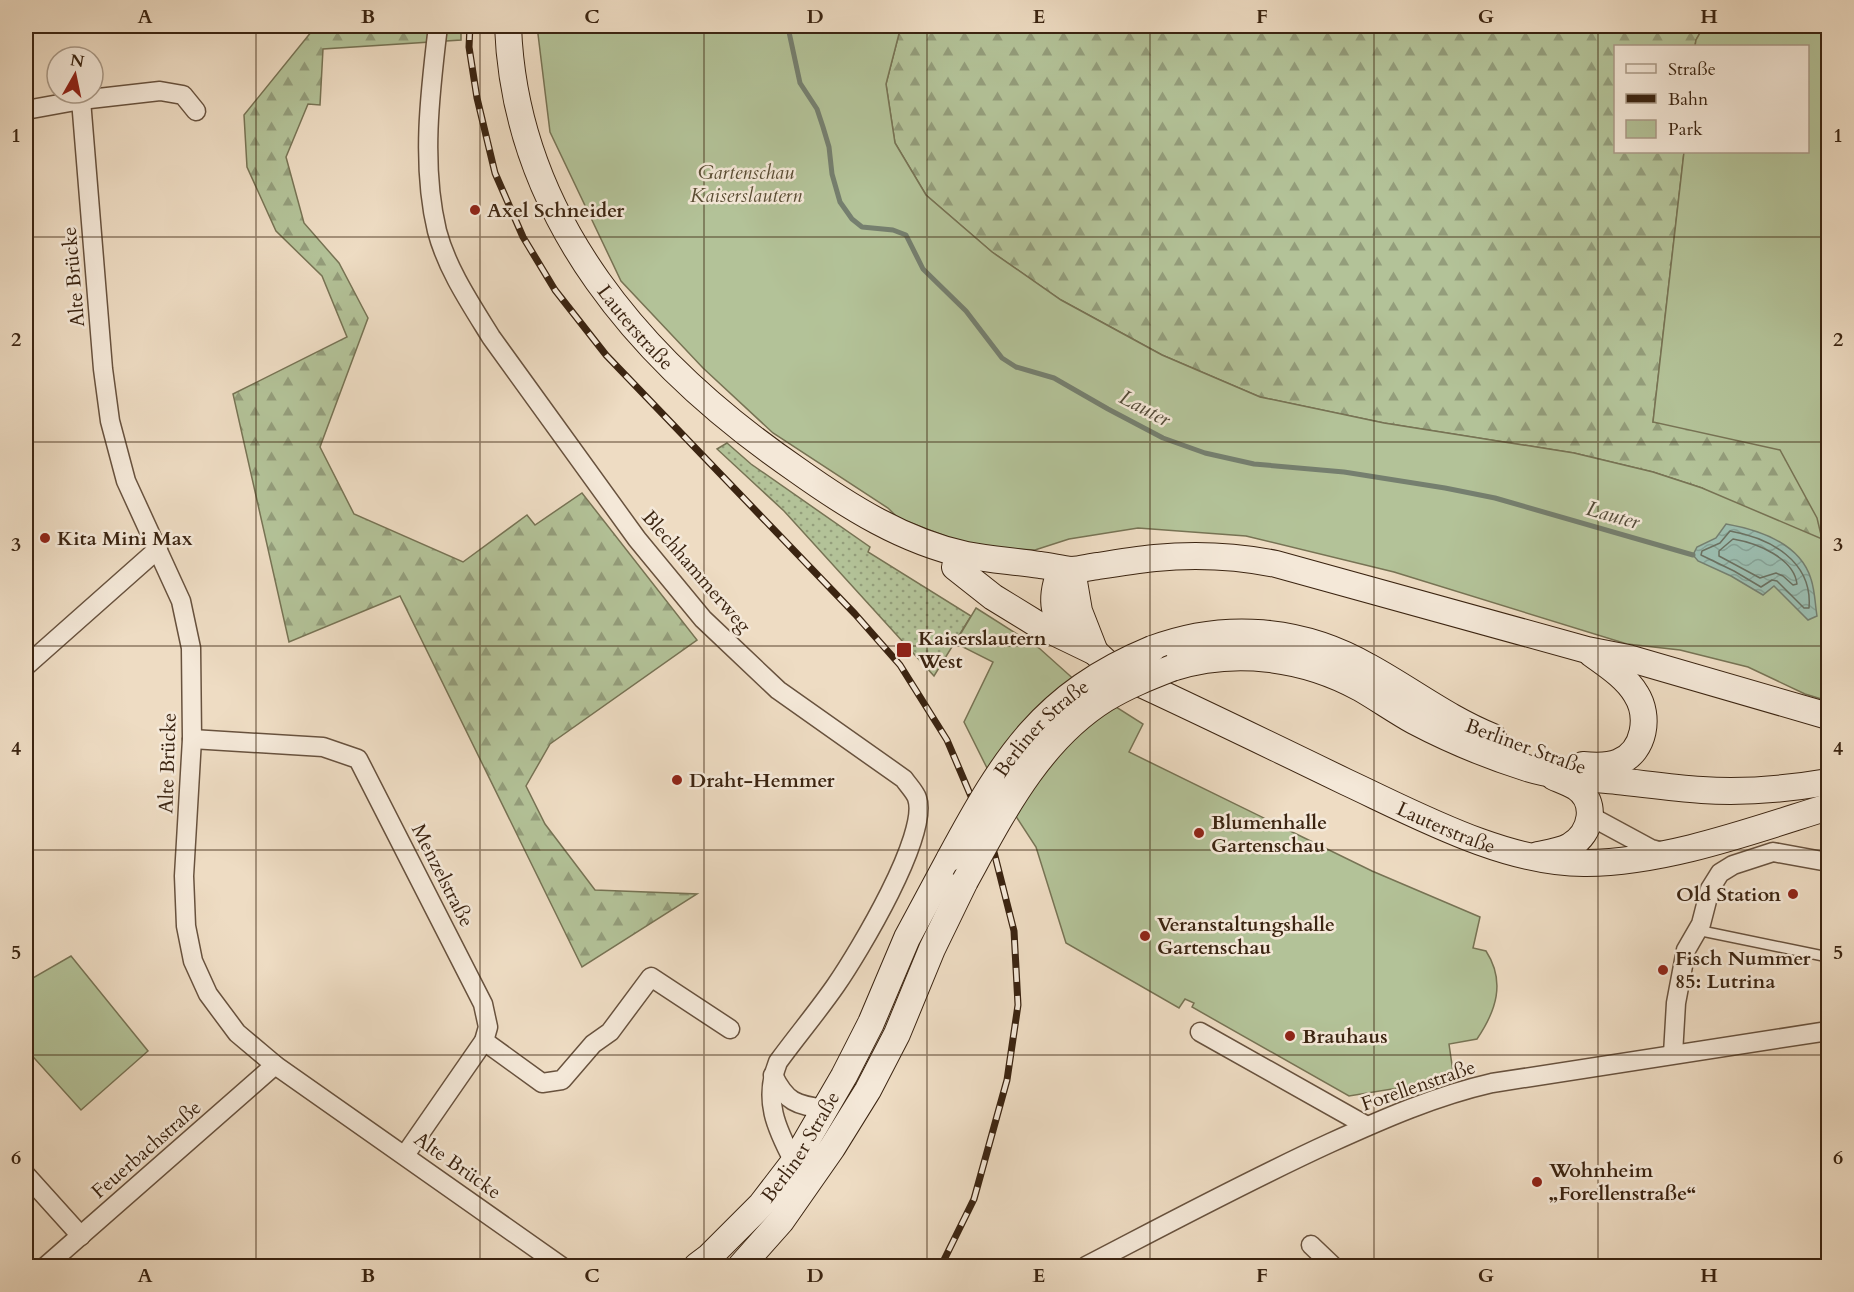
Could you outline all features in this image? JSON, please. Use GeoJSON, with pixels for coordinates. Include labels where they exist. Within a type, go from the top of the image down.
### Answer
{"type":"FeatureCollection","features":[{"type":"Feature","properties":{"kind":"main road","name":"Lauterstraße"},"geometry":{"type":"LineString","coordinates":[[508,26],[515,93],[532,158],[541,181],[563,226],[603,289],[661,356],[744,431],[829,493],[900,533],[966,555],[1065,574]]}},
{"type":"Feature","properties":{"kind":"main road","name":"Lauterstraße"},"geometry":{"type":"LineString","coordinates":[[900,533],[915,545],[955,567],[1004,578],[1038,580],[1155,558],[1190,556],[1256,560],[1302,570],[1587,650],[1628,658],[1828,716]]}},
{"type":"Feature","properties":{"kind":"main road"},"geometry":{"type":"LineString","coordinates":[[955,567],[993,597],[1037,624],[1086,648]]}},
{"type":"Feature","properties":{"kind":"main road","name":"Lauterstraße"},"geometry":{"type":"LineString","coordinates":[[1065,574],[1054,601],[1056,615],[1061,625],[1109,665],[1141,684],[1413,813],[1490,844],[1554,861],[1586,863],[1636,859],[1726,839],[1828,807]]}},
{"type":"Feature","properties":{"kind":"main road","name":"Berliner Straße"},"geometry":{"type":"LineString","coordinates":[[741,1266],[781,1221],[832,1122],[907,938],[999,772],[1041,720],[1078,688],[1106,670],[1152,649],[1195,636],[1229,632],[1270,634],[1315,644],[1367,665],[1450,717],[1508,744],[1625,782]]}},
{"type":"Feature","properties":{"kind":"main road"},"geometry":{"type":"LineString","coordinates":[[1575,765],[1606,765],[1623,760],[1635,751],[1644,727],[1637,695],[1605,663],[1587,650]]}},
{"type":"Feature","properties":{"kind":"main road","name":"Berliner Straße"},"geometry":{"type":"LineString","coordinates":[[710,1263],[761,1205],[794,1162],[832,1122],[868,1090],[897,1035],[932,949],[965,881],[1016,793],[1044,754],[1061,735],[1102,700],[1136,682],[1192,662],[1223,657],[1257,658],[1304,666],[1360,688],[1440,734],[1503,760],[1546,773],[1666,787],[1727,791],[1784,789],[1828,782]]}},
{"type":"Feature","properties":{"kind":"main road"},"geometry":{"type":"LineString","coordinates":[[1531,856],[1570,847],[1582,836],[1588,826],[1590,816],[1590,806],[1585,796],[1577,788],[1546,773]]}},
{"type":"Feature","properties":{"kind":"street","name":"Blechhammerweg"},"geometry":{"type":"LineString","coordinates":[[438,26],[430,92],[428,165],[437,231],[452,272],[472,307],[637,539],[703,619],[778,690],[904,779],[918,798],[918,824],[912,845],[890,892],[838,982],[778,1062],[770,1098],[783,1141],[794,1162]]}},
{"type":"Feature","properties":{"kind":"street"},"geometry":{"type":"LineString","coordinates":[[105,97],[160,91],[183,95],[196,111]]}},
{"type":"Feature","properties":{"kind":"street"},"geometry":{"type":"LineString","coordinates":[[26,110],[54,105]]}},
{"type":"Feature","properties":{"kind":"street","name":"Alte Brücke"},"geometry":{"type":"LineString","coordinates":[[81,105],[103,369],[110,422],[126,482],[159,549],[181,601],[191,648],[192,739],[184,876],[186,926],[193,961],[208,994],[237,1033],[275,1065],[560,1266]]}},
{"type":"Feature","properties":{"kind":"street"},"geometry":{"type":"LineString","coordinates":[[29,655],[159,549]]}},
{"type":"Feature","properties":{"kind":"street","name":"Menzelstraße"},"geometry":{"type":"LineString","coordinates":[[192,739],[323,747],[358,759],[483,1004],[488,1027],[484,1041]]}},
{"type":"Feature","properties":{"kind":"street"},"geometry":{"type":"LineString","coordinates":[[1590,816],[1651,849],[1666,853]]}},
{"type":"Feature","properties":{"kind":"street"},"geometry":{"type":"LineString","coordinates":[[1673,1054],[1676,1003],[1686,950],[1699,927],[1710,889],[1719,873],[1733,865],[1773,852],[1828,862]]}},
{"type":"Feature","properties":{"kind":"street"},"geometry":{"type":"LineString","coordinates":[[405,1155],[484,1041],[542,1083],[562,1080],[592,1044],[610,1032],[651,977],[730,1029]]}},
{"type":"Feature","properties":{"kind":"street","name":"Forellenstraße"},"geometry":{"type":"LineString","coordinates":[[1086,1266],[1275,1168],[1367,1126],[1429,1101],[1470,1088],[1828,1031]]}},
{"type":"Feature","properties":{"kind":"street"},"geometry":{"type":"LineString","coordinates":[[1200,1032],[1367,1126]]}},
{"type":"Feature","properties":{"kind":"street","name":"Feuerbachstraße"},"geometry":{"type":"LineString","coordinates":[[46,1266],[275,1065]]}},
{"type":"Feature","properties":{"kind":"street"},"geometry":{"type":"LineString","coordinates":[[774,1075],[781,1092],[794,1102],[832,1122]]}},
{"type":"Feature","properties":{"kind":"street"},"geometry":{"type":"LineString","coordinates":[[26,1175],[81,1236]]}},
{"type":"Feature","properties":{"kind":"street"},"geometry":{"type":"LineString","coordinates":[[1311,1245],[1333,1266]]}},
{"type":"Feature","properties":{"kind":"lane"},"geometry":{"type":"LineString","coordinates":[[1699,927],[1828,957]]}},
{"type":"Feature","properties":{"kind":"green space"},"geometry":{"type":"Polygon","coordinates":[[[316,26],[461,26],[461,40],[323,49],[320,105],[308,104],[286,157],[304,223],[339,263],[368,318],[320,447],[354,514],[463,562],[527,515],[535,525],[582,493],[697,640],[550,744],[526,786],[545,824],[595,890],[697,894],[582,967],[400,596],[289,642],[233,394],[347,337],[322,276],[276,231],[247,167],[244,115],[316,26]]]}},
{"type":"Feature","properties":{"kind":"green space","name":"Gartenschau Kaiserslautern"},"geometry":{"type":"Polygon","coordinates":[[[537,26],[901,26],[886,84],[895,143],[926,195],[992,252],[1061,300],[1162,355],[1260,397],[1384,423],[1574,453],[1653,472],[1702,488],[1822,539],[1817,518],[1780,450],[1653,422],[1684,153],[1809,153],[1809,45],[1695,45],[1696,40],[1704,26],[1828,26],[1828,701],[1805,694],[1748,667],[1680,650],[1627,644],[1394,572],[1246,536],[1138,528],[1069,539],[1035,550],[974,547],[898,518],[888,508],[773,433],[703,368],[621,281],[550,132],[537,26]]]}},
{"type":"Feature","properties":{"kind":"green space"},"geometry":{"type":"Polygon","coordinates":[[[901,26],[1704,26],[1695,45],[1614,45],[1614,153],[1684,153],[1653,422],[1828,445],[1828,560],[1702,488],[1653,472],[1574,453],[1384,423],[1260,397],[1162,355],[1061,300],[992,252],[926,195],[895,143],[886,84],[901,26]]]}},
{"type":"Feature","properties":{"kind":"green space"},"geometry":{"type":"Polygon","coordinates":[[[727,443],[751,464],[870,547],[868,552],[971,616],[934,676],[784,511],[717,449],[727,443]]]}},
{"type":"Feature","properties":{"kind":"green space"},"geometry":{"type":"Polygon","coordinates":[[[976,608],[1039,648],[1078,683],[1143,724],[1129,752],[1372,871],[1480,917],[1473,948],[1486,951],[1492,963],[1496,974],[1496,996],[1489,1018],[1477,1039],[1449,1044],[1454,1079],[1349,1096],[1192,1007],[1194,1003],[1185,999],[1179,1008],[1066,943],[1036,847],[995,784],[964,722],[993,662],[955,643],[976,608]]]}},
{"type":"Feature","properties":{"kind":"green space"},"geometry":{"type":"Polygon","coordinates":[[[71,956],[148,1051],[81,1110],[26,1049],[26,985],[31,979],[71,956]]]}},
{"type":"Feature","properties":{"kind":"water"},"geometry":{"type":"Polygon","coordinates":[[[1726,524],[1752,530],[1777,540],[1798,556],[1811,579],[1817,616],[1808,620],[1774,586],[1763,595],[1731,576],[1698,561],[1693,555],[1697,547],[1716,538],[1726,524]]]}},
{"type":"Feature","properties":{"kind":"waterway","name":"Lauter"},"geometry":{"type":"LineString","coordinates":[[784,26],[789,32],[800,83],[817,109],[823,127],[840,202],[852,219],[862,227],[893,230],[906,235],[923,269],[966,311],[1002,358],[1016,367],[1054,378],[1163,438],[1205,453],[1254,464],[1344,472],[1495,498],[1693,555]]}},
{"type":"Feature","properties":{"kind":"railway"},"geometry":{"type":"LineString","coordinates":[[470,26],[469,47],[477,98],[495,173],[523,237],[555,290],[606,355],[855,614],[900,665],[947,740],[993,848],[1014,931],[1018,1005],[1007,1080],[974,1199],[941,1266]]}},
{"type":"Feature","properties":{"kind":"place","name":"Axel Schneider"},"geometry":{"type":"Point","coordinates":[475,210]}},
{"type":"Feature","properties":{"kind":"place","name":"Kita Mini Max"},"geometry":{"type":"Point","coordinates":[45,538]}},
{"type":"Feature","properties":{"kind":"place","name":"Kaiserslautern West"},"geometry":{"type":"Point","coordinates":[904,650]}},
{"type":"Feature","properties":{"kind":"place","name":"Draht-Hemmer"},"geometry":{"type":"Point","coordinates":[677,780]}},
{"type":"Feature","properties":{"kind":"place","name":"Blumenhalle Gartenschau"},"geometry":{"type":"Point","coordinates":[1199,833]}},
{"type":"Feature","properties":{"kind":"place","name":"Old Station"},"geometry":{"type":"Point","coordinates":[1793,894]}},
{"type":"Feature","properties":{"kind":"place","name":"Veranstaltungshalle Gartenschau"},"geometry":{"type":"Point","coordinates":[1145,936]}},
{"type":"Feature","properties":{"kind":"place","name":"Fisch Nummer 85: Lutrina"},"geometry":{"type":"Point","coordinates":[1663,970]}},
{"type":"Feature","properties":{"kind":"place","name":"Brauhaus"},"geometry":{"type":"Point","coordinates":[1290,1036]}},
{"type":"Feature","properties":{"kind":"place","name":"Wohnheim „Forellenstraße“"},"geometry":{"type":"Point","coordinates":[1537,1182]}}]}
